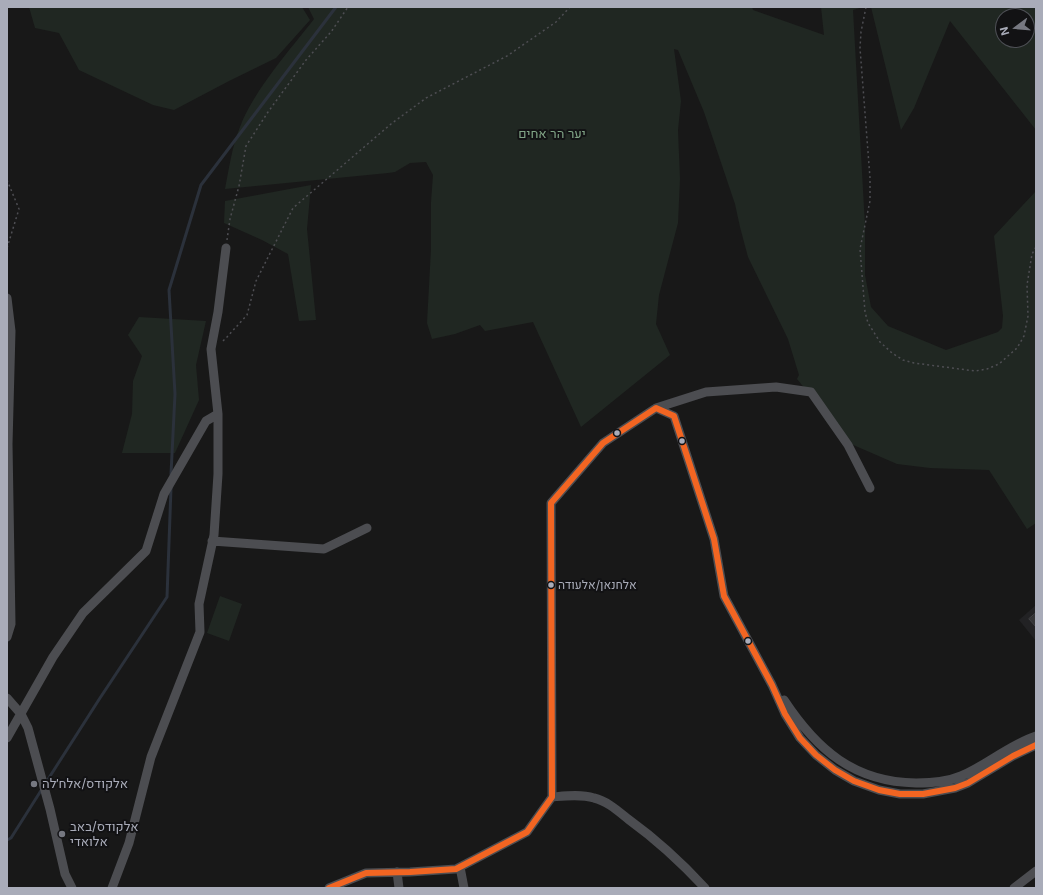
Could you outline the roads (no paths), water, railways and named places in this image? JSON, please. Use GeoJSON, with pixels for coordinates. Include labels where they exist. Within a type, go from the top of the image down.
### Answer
{"type":"FeatureCollection","features":[{"type":"Feature","properties":{"kind":"street"},"geometry":{"type":"LineString","coordinates":[[112,888],[129,843],[152,757],[200,632],[199,604],[212,541],[218,474],[218,414],[211,349],[218,312],[226,248]]}},
{"type":"Feature","properties":{"kind":"street"},"geometry":{"type":"LineString","coordinates":[[7,298],[11,331],[8,444],[11,624],[7,637]]}},
{"type":"Feature","properties":{"kind":"street"},"geometry":{"type":"LineString","coordinates":[[329,888],[366,873],[456,869],[528,832],[552,797],[551,503],[603,443],[656,408],[706,392],[776,387],[811,392],[848,446],[870,488]]}},
{"type":"Feature","properties":{"kind":"street"},"geometry":{"type":"LineString","coordinates":[[656,408],[674,416],[714,540],[724,596],[772,685],[785,714],[800,738],[816,755],[835,770],[854,781],[879,790],[900,794],[923,794],[955,788],[1036,745]]}},
{"type":"Feature","properties":{"kind":"street"},"geometry":{"type":"LineString","coordinates":[[7,738],[53,656],[83,613],[146,551],[164,494],[206,421],[218,414]]}},
{"type":"Feature","properties":{"kind":"street"},"geometry":{"type":"LineString","coordinates":[[212,541],[324,549],[367,528]]}},
{"type":"Feature","properties":{"kind":"street"},"geometry":{"type":"LineString","coordinates":[[772,685],[794,717],[812,738],[836,758],[862,774],[882,779],[904,783],[946,781],[960,776],[1036,736]]}},
{"type":"Feature","properties":{"kind":"street"},"geometry":{"type":"LineString","coordinates":[[7,698],[21,714],[28,728],[50,809],[65,874],[72,888]]}},
{"type":"Feature","properties":{"kind":"street"},"geometry":{"type":"LineString","coordinates":[[552,797],[594,797],[607,803],[655,839],[684,865],[705,888]]}},
{"type":"Feature","properties":{"kind":"street"},"geometry":{"type":"LineString","coordinates":[[460,867],[464,888]]}},
{"type":"Feature","properties":{"kind":"street"},"geometry":{"type":"LineString","coordinates":[[1014,888],[1036,871]]}},
{"type":"Feature","properties":{"kind":"street"},"geometry":{"type":"LineString","coordinates":[[397,872],[399,888]]}},
{"type":"Feature","properties":{"kind":"waterway"},"geometry":{"type":"LineString","coordinates":[[171,474],[175,394],[169,290],[201,185],[336,7]]}},
{"type":"Feature","properties":{"kind":"waterway"},"geometry":{"type":"LineString","coordinates":[[45,784],[167,597],[171,488]]}},
{"type":"Feature","properties":{"kind":"waterway"},"geometry":{"type":"LineString","coordinates":[[7,840],[11,838],[42,789]]}},
{"type":"Feature","properties":{"kind":"place","name":"אלחנאן/אלעודה"},"geometry":{"type":"Point","coordinates":[551,585]}},
{"type":"Feature","properties":{"kind":"place","name":"אלקודס/אלח׳לה"},"geometry":{"type":"Point","coordinates":[34,784]}},
{"type":"Feature","properties":{"kind":"place","name":"אלקודס/באב אלואדי"},"geometry":{"type":"Point","coordinates":[62,834]}},
{"type":"Feature","properties":{"kind":"park label","name":"יער הר אחים"},"geometry":{"type":"Point","coordinates":[552,134]}}]}
